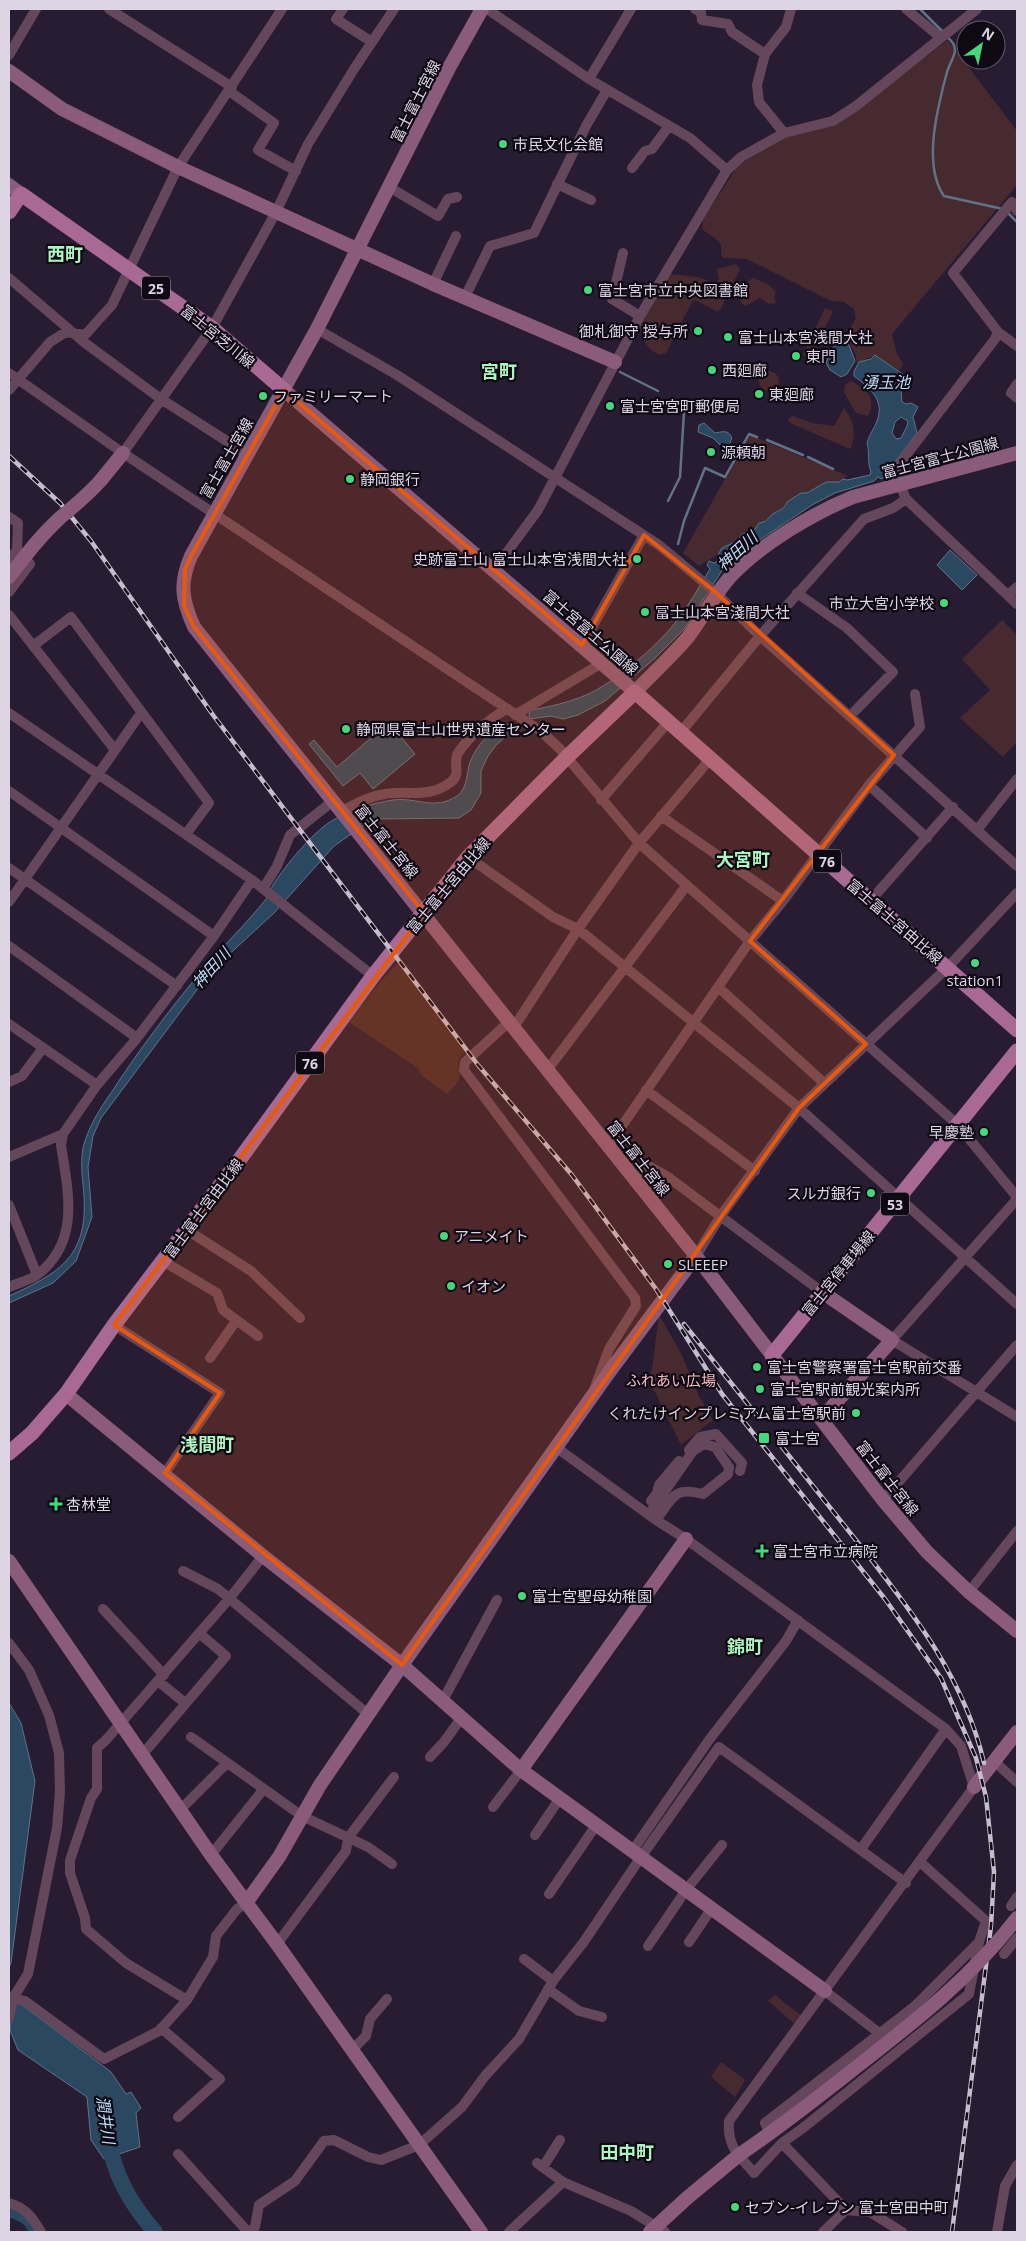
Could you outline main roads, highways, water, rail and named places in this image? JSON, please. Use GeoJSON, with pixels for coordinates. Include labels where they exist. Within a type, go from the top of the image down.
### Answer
{"type":"FeatureCollection","features":[{"type":"Feature","properties":{"kind":"main road","name":"富士宮芝川線"},"geometry":{"type":"LineString","coordinates":[[9,212],[15,190],[212,328],[284,390]]}},
{"type":"Feature","properties":{"kind":"main road","name":"富士富士宮由比線"},"geometry":{"type":"LineString","coordinates":[[9,1453],[32,1433],[66,1394],[114,1325],[187,1230],[373,976],[468,856],[631,688],[948,966],[1017,1030]]}},
{"type":"Feature","properties":{"kind":"main road","name":"富士宮停車場線"},"geometry":{"type":"LineString","coordinates":[[772,1355],[900,1199],[957,1124],[1017,1051]]}},
{"type":"Feature","properties":{"kind":"water","name":"湧玉池"},"geometry":{"type":"Polygon","coordinates":[[[840,339],[849,345],[855,361],[847,374],[841,377],[830,370],[826,363],[831,350],[840,339]]]}},
{"type":"Feature","properties":{"kind":"water","name":"神田川"},"geometry":{"type":"Polygon","coordinates":[[[875,355],[910,379],[909,384],[904,385],[901,389],[902,402],[906,404],[911,403],[918,407],[913,417],[917,433],[882,479],[878,477],[874,481],[835,493],[812,505],[737,555],[723,569],[685,628],[655,658],[605,701],[578,715],[563,719],[551,716],[530,719],[529,714],[531,710],[552,706],[586,695],[609,682],[646,653],[680,617],[710,569],[707,565],[709,561],[714,563],[718,561],[722,548],[737,541],[742,534],[755,529],[759,523],[766,521],[783,508],[787,502],[801,493],[807,493],[826,482],[839,482],[843,479],[847,480],[870,475],[867,443],[877,421],[879,407],[870,390],[854,376],[854,371],[859,362],[871,359],[875,355]],[[901,417],[895,422],[892,433],[896,439],[901,438],[908,421],[901,417]]]}},
{"type":"Feature","properties":{"kind":"water"},"geometry":{"type":"Polygon","coordinates":[[[704,423],[715,433],[729,433],[732,438],[729,445],[720,445],[713,438],[698,432],[699,425],[704,423]]]}},
{"type":"Feature","properties":{"kind":"water"},"geometry":{"type":"Polygon","coordinates":[[[950,550],[977,575],[962,590],[937,565],[950,550]]]}},
{"type":"Feature","properties":{"kind":"water","name":"神田川"},"geometry":{"type":"Polygon","coordinates":[[[504,722],[515,729],[496,745],[488,756],[481,771],[481,793],[471,810],[459,818],[378,819],[370,821],[334,846],[274,913],[211,971],[101,1118],[93,1136],[88,1167],[92,1217],[76,1261],[53,1283],[9,1303],[9,1296],[42,1280],[55,1271],[75,1249],[81,1235],[84,1218],[83,1148],[91,1127],[103,1105],[168,1012],[205,967],[263,903],[273,885],[293,858],[327,824],[356,809],[393,800],[441,803],[457,796],[465,785],[470,762],[476,750],[489,734],[504,722]]]}},
{"type":"Feature","properties":{"kind":"water"},"geometry":{"type":"Polygon","coordinates":[[[385,726],[402,738],[415,754],[373,789],[360,773],[343,786],[309,744],[314,740],[337,767],[385,726]]]}},
{"type":"Feature","properties":{"kind":"water"},"geometry":{"type":"Polygon","coordinates":[[[9,1703],[21,1723],[35,1781],[9,1968],[9,1703]]]}},
{"type":"Feature","properties":{"kind":"water"},"geometry":{"type":"Polygon","coordinates":[[[13,1998],[111,2072],[126,2094],[131,2092],[141,2108],[136,2113],[140,2147],[104,2159],[91,2140],[87,2097],[18,2050],[10,2030],[13,1998]]]}},
{"type":"Feature","properties":{"kind":"waterway"},"geometry":{"type":"LineString","coordinates":[[920,9],[944,33]]}},
{"type":"Feature","properties":{"kind":"waterway"},"geometry":{"type":"LineString","coordinates":[[947,37],[952,42],[955,50],[943,86],[936,118],[933,152],[937,183],[944,196],[1003,209]]}},
{"type":"Feature","properties":{"kind":"waterway"},"geometry":{"type":"LineString","coordinates":[[1007,212],[1017,222]]}},
{"type":"Feature","properties":{"kind":"waterway"},"geometry":{"type":"LineString","coordinates":[[620,372],[658,391]]}},
{"type":"Feature","properties":{"kind":"waterway"},"geometry":{"type":"LineString","coordinates":[[668,501],[680,477],[684,412],[682,406],[673,399]]}},
{"type":"Feature","properties":{"kind":"waterway"},"geometry":{"type":"LineString","coordinates":[[678,544],[684,521],[705,468],[725,477],[749,434],[757,437]]}},
{"type":"Feature","properties":{"kind":"waterway"},"geometry":{"type":"LineString","coordinates":[[767,440],[803,455]]}},
{"type":"Feature","properties":{"kind":"waterway"},"geometry":{"type":"LineString","coordinates":[[808,457],[833,469]]}},
{"type":"Feature","properties":{"kind":"waterway","name":"潤井川"},"geometry":{"type":"LineString","coordinates":[[108,2135],[118,2175],[130,2199],[155,2232]]}},
{"type":"Feature","properties":{"kind":"waterway"},"geometry":{"type":"LineString","coordinates":[[9,2212],[24,2219],[30,2224],[34,2232]]}},
{"type":"Feature","properties":{"kind":"railway"},"geometry":{"type":"LineString","coordinates":[[9,456],[60,503],[91,541],[213,715],[478,1065],[572,1175],[656,1289],[722,1394],[885,1599],[941,1678],[976,1758],[986,1797],[994,1872],[991,1926],[952,2232]]}},
{"type":"Feature","properties":{"kind":"railway"},"geometry":{"type":"LineString","coordinates":[[684,1324],[759,1418]]}},
{"type":"Feature","properties":{"kind":"railway"},"geometry":{"type":"LineString","coordinates":[[782,1447],[882,1573],[936,1649],[964,1704],[984,1763]]}},
{"type":"Feature","properties":{"kind":"place","name":"市民文化会館"},"geometry":{"type":"Point","coordinates":[503,144]}},
{"type":"Feature","properties":{"kind":"place","name":"富士宮市立中央図書館"},"geometry":{"type":"Point","coordinates":[588,290]}},
{"type":"Feature","properties":{"kind":"place","name":"御札御守 授与所"},"geometry":{"type":"Point","coordinates":[698,331]}},
{"type":"Feature","properties":{"kind":"place","name":"富士山本宮浅間大社"},"geometry":{"type":"Point","coordinates":[728,337]}},
{"type":"Feature","properties":{"kind":"place","name":"東門"},"geometry":{"type":"Point","coordinates":[796,356]}},
{"type":"Feature","properties":{"kind":"place","name":"西廻廊"},"geometry":{"type":"Point","coordinates":[712,370]}},
{"type":"Feature","properties":{"kind":"place","name":"東廻廊"},"geometry":{"type":"Point","coordinates":[759,394]}},
{"type":"Feature","properties":{"kind":"place","name":"ファミリーマート"},"geometry":{"type":"Point","coordinates":[263,396]}},
{"type":"Feature","properties":{"kind":"place","name":"富士宮宮町郵便局"},"geometry":{"type":"Point","coordinates":[610,406]}},
{"type":"Feature","properties":{"kind":"place","name":"源頼朝"},"geometry":{"type":"Point","coordinates":[711,452]}},
{"type":"Feature","properties":{"kind":"place","name":"静岡銀行"},"geometry":{"type":"Point","coordinates":[350,479]}},
{"type":"Feature","properties":{"kind":"place","name":"史跡富士山 富士山本宮浅間大社"},"geometry":{"type":"Point","coordinates":[637,559]}},
{"type":"Feature","properties":{"kind":"place","name":"市立大宮小学校"},"geometry":{"type":"Point","coordinates":[944,603]}},
{"type":"Feature","properties":{"kind":"place","name":"冨士山本宮淺間大社"},"geometry":{"type":"Point","coordinates":[645,612]}},
{"type":"Feature","properties":{"kind":"place","name":"静岡県富士山世界遺産センター"},"geometry":{"type":"Point","coordinates":[346,729]}},
{"type":"Feature","properties":{"kind":"place","name":"station1"},"geometry":{"type":"Point","coordinates":[975,963]}},
{"type":"Feature","properties":{"kind":"place","name":"早慶塾"},"geometry":{"type":"Point","coordinates":[984,1132]}},
{"type":"Feature","properties":{"kind":"place","name":"スルガ銀行"},"geometry":{"type":"Point","coordinates":[871,1193]}},
{"type":"Feature","properties":{"kind":"place","name":"アニメイト"},"geometry":{"type":"Point","coordinates":[444,1236]}},
{"type":"Feature","properties":{"kind":"place","name":"SLEEEP"},"geometry":{"type":"Point","coordinates":[668,1264]}},
{"type":"Feature","properties":{"kind":"place","name":"イオン"},"geometry":{"type":"Point","coordinates":[451,1286]}},
{"type":"Feature","properties":{"kind":"place","name":"富士宮警察署富士宮駅前交番"},"geometry":{"type":"Point","coordinates":[757,1367]}},
{"type":"Feature","properties":{"kind":"place","name":"富士宮駅前観光案内所"},"geometry":{"type":"Point","coordinates":[760,1389]}},
{"type":"Feature","properties":{"kind":"place","name":"くれたけインプレミアム富士宮駅前"},"geometry":{"type":"Point","coordinates":[856,1413]}},
{"type":"Feature","properties":{"kind":"place","name":"富士宮"},"geometry":{"type":"Point","coordinates":[764,1438]}},
{"type":"Feature","properties":{"kind":"place","name":"杏林堂"},"geometry":{"type":"Point","coordinates":[56,1504]}},
{"type":"Feature","properties":{"kind":"place","name":"富士宮市立病院"},"geometry":{"type":"Point","coordinates":[762,1551]}},
{"type":"Feature","properties":{"kind":"place","name":"富士宮聖母幼稚園"},"geometry":{"type":"Point","coordinates":[522,1596]}},
{"type":"Feature","properties":{"kind":"place","name":"セブン-イレブン 富士宮田中町"},"geometry":{"type":"Point","coordinates":[735,2207]}},
{"type":"Feature","properties":{"kind":"district","name":"西町"},"geometry":{"type":"Point","coordinates":[65,254]}},
{"type":"Feature","properties":{"kind":"district","name":"宮町"},"geometry":{"type":"Point","coordinates":[499,371]}},
{"type":"Feature","properties":{"kind":"district","name":"大宮町"},"geometry":{"type":"Point","coordinates":[743,859]}},
{"type":"Feature","properties":{"kind":"district","name":"浅間町"},"geometry":{"type":"Point","coordinates":[207,1444]}},
{"type":"Feature","properties":{"kind":"district","name":"錦町"},"geometry":{"type":"Point","coordinates":[745,1646]}},
{"type":"Feature","properties":{"kind":"district","name":"田中町"},"geometry":{"type":"Point","coordinates":[627,2152]}},
{"type":"Feature","properties":{"kind":"park label","name":"ふれあい広場"},"geometry":{"type":"Point","coordinates":[671,1380]}}]}
